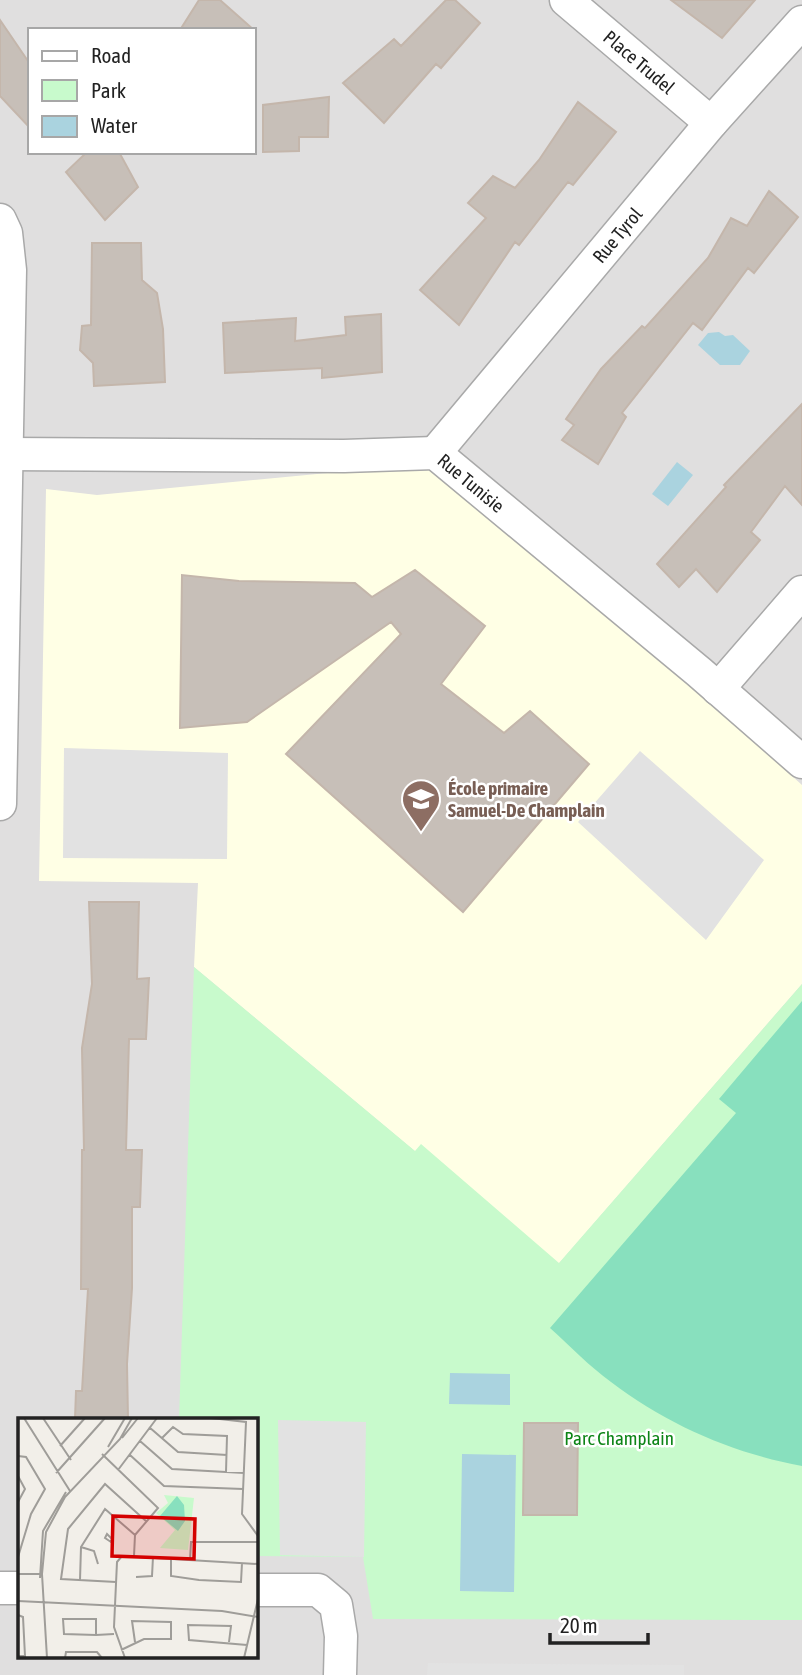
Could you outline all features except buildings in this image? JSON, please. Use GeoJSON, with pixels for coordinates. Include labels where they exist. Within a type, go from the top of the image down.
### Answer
{"type":"FeatureCollection","features":[{"type":"Feature","properties":{"kind":"street","name":"Place Trudel"},"geometry":{"type":"LineString","coordinates":[[566,0],[711,123]]}},
{"type":"Feature","properties":{"kind":"street","name":"Rue Tyrol"},"geometry":{"type":"LineString","coordinates":[[435,453],[711,123],[802,22]]}},
{"type":"Feature","properties":{"kind":"street"},"geometry":{"type":"LineString","coordinates":[[0,220],[6,233],[10,270],[0,804]]}},
{"type":"Feature","properties":{"kind":"street","name":"Rue Tunisie"},"geometry":{"type":"LineString","coordinates":[[6,454],[344,456],[435,453],[802,762]]}},
{"type":"Feature","properties":{"kind":"street"},"geometry":{"type":"LineString","coordinates":[[718,689],[802,592]]}},
{"type":"Feature","properties":{"kind":"street"},"geometry":{"type":"LineString","coordinates":[[0,1588],[18,1588]]}},
{"type":"Feature","properties":{"kind":"street"},"geometry":{"type":"LineString","coordinates":[[257,1590],[317,1590],[337,1605],[341,1636],[340,1675]]}},
{"type":"Feature","properties":{"kind":"shaded area"},"geometry":{"type":"Polygon","coordinates":[[[0,0],[802,0],[802,1675],[0,1675],[0,0]]]}},
{"type":"Feature","properties":{"kind":"shaded area","name":"École primaire Samuel-De Champlain"},"geometry":{"type":"Polygon","coordinates":[[[443,462],[802,785],[802,984],[555,1268],[194,967],[198,883],[39,881],[46,489],[97,495],[443,462]]]}},
{"type":"Feature","properties":{"kind":"shaded area"},"geometry":{"type":"Polygon","coordinates":[[[64,748],[228,753],[227,859],[63,858],[64,748]]]}},
{"type":"Feature","properties":{"kind":"shaded area"},"geometry":{"type":"Polygon","coordinates":[[[640,751],[764,860],[706,940],[578,822],[640,751]]]}},
{"type":"Feature","properties":{"kind":"shaded area"},"geometry":{"type":"Polygon","coordinates":[[[278,1420],[366,1422],[364,1557],[280,1555],[278,1420]]]}},
{"type":"Feature","properties":{"kind":"shaded area"},"geometry":{"type":"Polygon","coordinates":[[[428,1663],[684,1665],[684,1675],[427,1675],[428,1663]]]}},
{"type":"Feature","properties":{"kind":"green space","name":"Parc Champlain"},"geometry":{"type":"Polygon","coordinates":[[[194,967],[415,1151],[421,1144],[559,1263],[802,984],[802,1620],[373,1619],[363,1557],[257,1556],[257,1418],[179,1418],[194,967]]]}},
{"type":"Feature","properties":{"kind":"green space"},"geometry":{"type":"Polygon","coordinates":[[[802,1001],[802,1466],[726,1445],[678,1424],[611,1382],[550,1328],[736,1113],[719,1099],[802,1001]]]}},
{"type":"Feature","properties":{"kind":"water"},"geometry":{"type":"Polygon","coordinates":[[[719,332],[725,336],[733,335],[750,351],[740,365],[720,365],[698,345],[708,333],[719,332]]]}},
{"type":"Feature","properties":{"kind":"water"},"geometry":{"type":"Polygon","coordinates":[[[677,462],[693,475],[668,506],[652,494],[677,462]]]}},
{"type":"Feature","properties":{"kind":"water"},"geometry":{"type":"Polygon","coordinates":[[[450,1373],[510,1374],[510,1405],[449,1404],[450,1373]]]}},
{"type":"Feature","properties":{"kind":"water"},"geometry":{"type":"Polygon","coordinates":[[[462,1454],[516,1455],[514,1592],[460,1591],[462,1454]]]}},
{"type":"Feature","properties":{"kind":"place","name":"École primaire Samuel-De Champlain"},"geometry":{"type":"Point","coordinates":[421,833]}}]}
